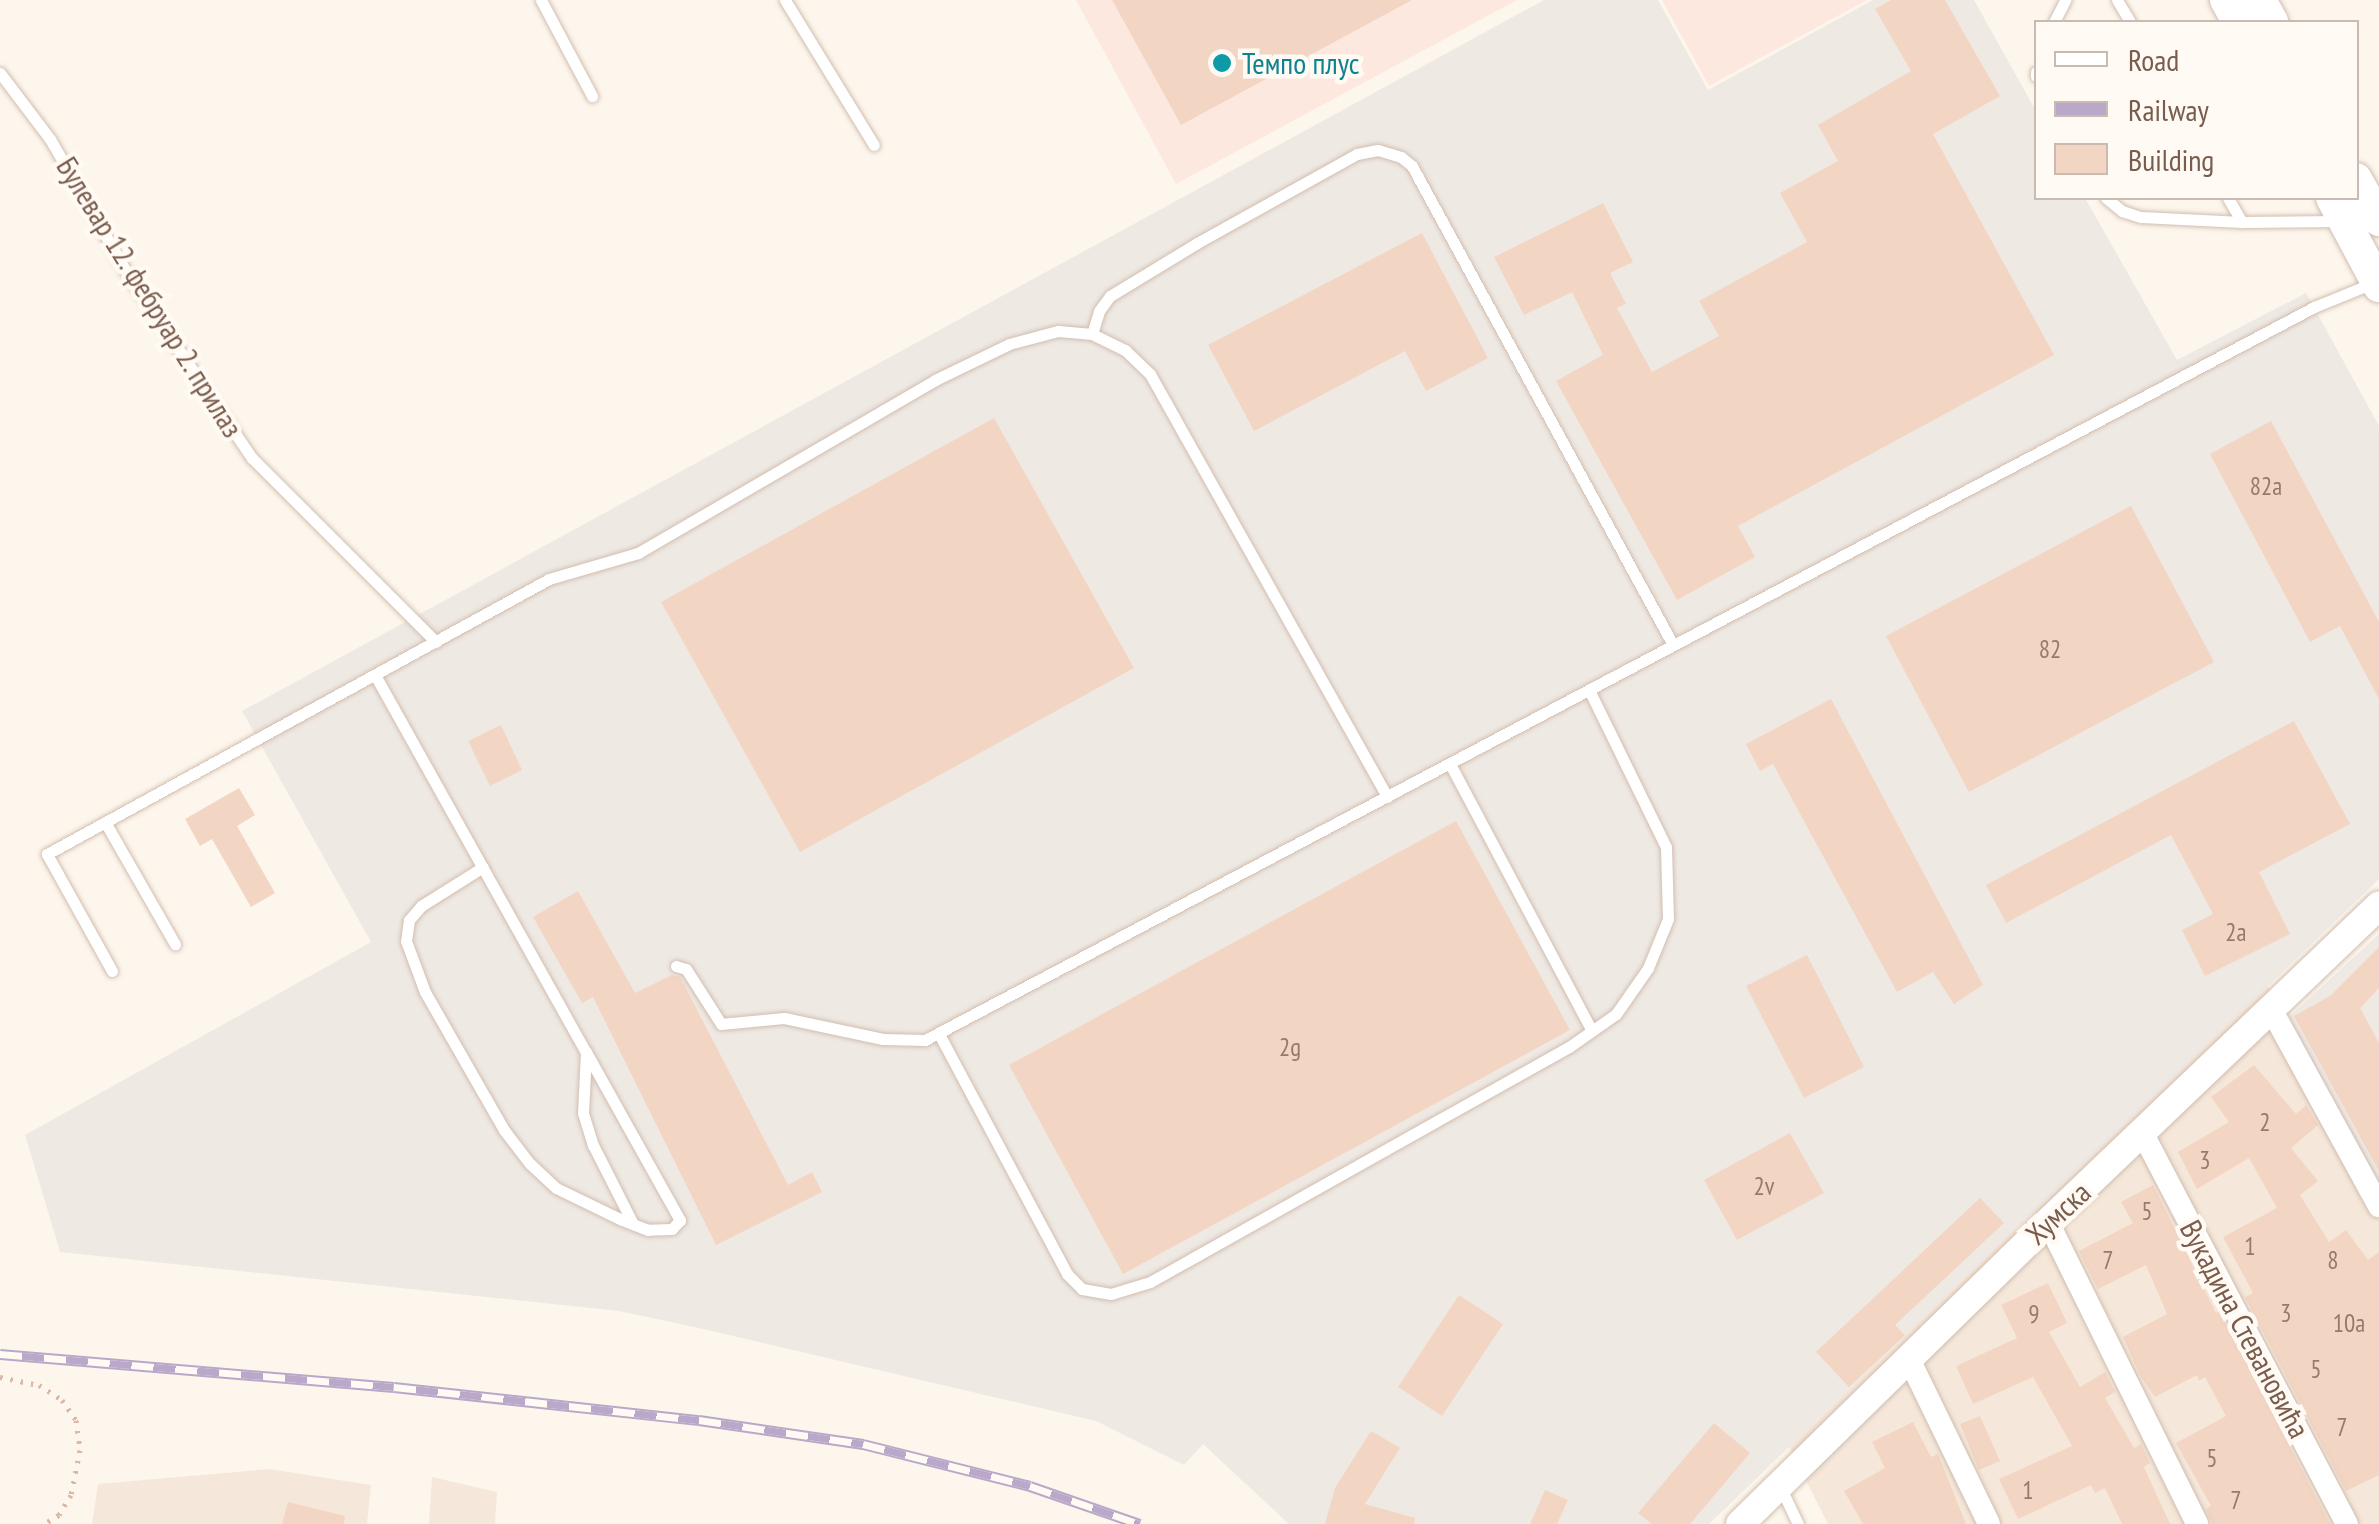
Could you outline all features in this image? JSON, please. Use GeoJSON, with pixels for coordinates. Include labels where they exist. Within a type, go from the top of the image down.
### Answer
{"type":"FeatureCollection","features":[{"type":"Feature","properties":{"kind":"main road"},"geometry":{"type":"LineString","coordinates":[[2359,184],[2379,220]]}},
{"type":"Feature","properties":{"kind":"main road"},"geometry":{"type":"LineString","coordinates":[[2339,209],[2378,284]]}},
{"type":"Feature","properties":{"kind":"street","name":"Хумска"},"geometry":{"type":"LineString","coordinates":[[1740,1524],[2379,906]]}},
{"type":"Feature","properties":{"kind":"street"},"geometry":{"type":"LineString","coordinates":[[2271,1009],[2379,1206]]}},
{"type":"Feature","properties":{"kind":"street","name":"Вукадина Стевановића"},"geometry":{"type":"LineString","coordinates":[[2143,1134],[2348,1524]]}},
{"type":"Feature","properties":{"kind":"street"},"geometry":{"type":"LineString","coordinates":[[2048,1222],[2197,1524]]}},
{"type":"Feature","properties":{"kind":"street"},"geometry":{"type":"LineString","coordinates":[[1909,1358],[1990,1524]]}},
{"type":"Feature","properties":{"kind":"lane"},"geometry":{"type":"LineString","coordinates":[[541,0],[592,96]]}},
{"type":"Feature","properties":{"kind":"lane"},"geometry":{"type":"LineString","coordinates":[[784,0],[874,145]]}},
{"type":"Feature","properties":{"kind":"lane","name":"Булевар 12. фебруар 2. прилаз"},"geometry":{"type":"LineString","coordinates":[[0,73],[50,138],[127,273],[252,458],[436,642]]}},
{"type":"Feature","properties":{"kind":"lane"},"geometry":{"type":"LineString","coordinates":[[1092,334],[1110,296],[1196,243],[1356,154],[1378,150],[1401,157],[1412,166],[1674,645]]}},
{"type":"Feature","properties":{"kind":"lane"},"geometry":{"type":"LineString","coordinates":[[2108,200],[2122,211],[2141,217],[2242,222],[2339,209]]}},
{"type":"Feature","properties":{"kind":"lane"},"geometry":{"type":"LineString","coordinates":[[2229,200],[2242,222]]}},
{"type":"Feature","properties":{"kind":"lane"},"geometry":{"type":"LineString","coordinates":[[676,966],[686,969],[721,1024],[784,1018],[883,1039],[925,1040],[2314,306],[2378,284]]}},
{"type":"Feature","properties":{"kind":"lane"},"geometry":{"type":"LineString","coordinates":[[112,971],[47,854],[549,580],[638,552],[935,380],[1008,344],[1058,331],[1092,334],[1125,350],[1150,374],[1388,798]]}},
{"type":"Feature","properties":{"kind":"lane"},"geometry":{"type":"LineString","coordinates":[[376,675],[680,1220],[660,1232],[633,1224],[556,1188],[530,1164],[504,1130],[425,992],[406,941],[409,920],[421,906],[483,867]]}},
{"type":"Feature","properties":{"kind":"lane"},"geometry":{"type":"LineString","coordinates":[[939,1034],[1067,1274],[1082,1290],[1110,1294],[1150,1282],[1616,1014],[1648,968],[1668,918],[1666,848],[1589,690]]}},
{"type":"Feature","properties":{"kind":"lane"},"geometry":{"type":"LineString","coordinates":[[1450,764],[1592,1030]]}},
{"type":"Feature","properties":{"kind":"lane"},"geometry":{"type":"LineString","coordinates":[[105,822],[175,944]]}},
{"type":"Feature","properties":{"kind":"lane"},"geometry":{"type":"LineString","coordinates":[[586,1052],[584,1113],[593,1145],[633,1224]]}},
{"type":"Feature","properties":{"kind":"lane"},"geometry":{"type":"LineString","coordinates":[[1780,1486],[1798,1524]]}},
{"type":"Feature","properties":{"kind":"path"},"geometry":{"type":"LineString","coordinates":[[0,1377],[39,1385],[62,1400],[76,1420],[80,1450],[71,1495],[59,1515],[44,1524]]}},
{"type":"Feature","properties":{"kind":"shaded area"},"geometry":{"type":"Polygon","coordinates":[[[1076,0],[1517,0],[1176,184],[1076,0]]]}},
{"type":"Feature","properties":{"kind":"shaded area"},"geometry":{"type":"Polygon","coordinates":[[[1544,0],[1658,0],[1708,90],[1873,0],[1974,0],[2034,107],[2034,200],[2086,200],[2177,360],[2306,293],[2379,426],[2379,879],[1709,1524],[1289,1524],[1203,1444],[1184,1465],[1096,1421],[699,1328],[619,1311],[60,1252],[25,1135],[371,942],[242,711],[1544,0]]]}},
{"type":"Feature","properties":{"kind":"shaded area"},"geometry":{"type":"Polygon","coordinates":[[[1662,0],[1867,0],[1709,86],[1662,0]]]}},
{"type":"Feature","properties":{"kind":"shaded area"},"geometry":{"type":"Polygon","coordinates":[[[2379,934],[2379,1185],[2287,1019],[2379,934]]]}},
{"type":"Feature","properties":{"kind":"shaded area"},"geometry":{"type":"Polygon","coordinates":[[[2268,986],[2379,1185],[2379,1524],[1828,1524],[1789,1447],[2268,986]]]}},
{"type":"Feature","properties":{"kind":"shaded area"},"geometry":{"type":"Polygon","coordinates":[[[269,1469],[371,1485],[367,1524],[92,1524],[98,1484],[269,1469]]]}},
{"type":"Feature","properties":{"kind":"shaded area"},"geometry":{"type":"Polygon","coordinates":[[[432,1477],[497,1492],[495,1524],[429,1524],[432,1477]]]}},
{"type":"Feature","properties":{"kind":"building","name":"Темпо плус"},"geometry":{"type":"Polygon","coordinates":[[[1112,0],[1412,0],[1181,125],[1112,0]]]}},
{"type":"Feature","properties":{"kind":"building"},"geometry":{"type":"Polygon","coordinates":[[[1891,0],[1945,0],[2000,96],[1933,134],[2054,355],[1738,526],[1755,557],[1677,600],[1556,381],[1603,355],[1572,292],[1524,315],[1494,257],[1603,203],[1633,262],[1610,273],[1626,304],[1617,308],[1652,372],[1719,336],[1699,301],[1807,242],[1780,193],[1838,161],[1818,125],[1911,71],[1875,9],[1891,0]]]}},
{"type":"Feature","properties":{"kind":"building"},"geometry":{"type":"Polygon","coordinates":[[[1422,233],[1488,358],[1426,391],[1405,351],[1254,431],[1208,345],[1422,233]]]}},
{"type":"Feature","properties":{"kind":"building"},"geometry":{"type":"Polygon","coordinates":[[[994,418],[1134,668],[800,852],[661,602],[994,418]]]}},
{"type":"Feature","properties":{"kind":"building"},"geometry":{"type":"Polygon","coordinates":[[[2271,421],[2379,622],[2379,699],[2340,626],[2310,642],[2210,454],[2271,421]]]}},
{"type":"Feature","properties":{"kind":"building"},"geometry":{"type":"Polygon","coordinates":[[[2131,506],[2214,662],[1969,792],[1886,636],[2131,506]]]}},
{"type":"Feature","properties":{"kind":"building"},"geometry":{"type":"Polygon","coordinates":[[[1831,699],[1983,985],[1954,1004],[1933,972],[1897,992],[1773,764],[1760,771],[1746,744],[1831,699]]]}},
{"type":"Feature","properties":{"kind":"building"},"geometry":{"type":"Polygon","coordinates":[[[2294,721],[2350,824],[2259,872],[2290,934],[2205,976],[2182,930],[2213,914],[2171,835],[2006,923],[1986,885],[2294,721]]]}},
{"type":"Feature","properties":{"kind":"building"},"geometry":{"type":"Polygon","coordinates":[[[501,725],[522,770],[490,786],[468,741],[501,725]]]}},
{"type":"Feature","properties":{"kind":"building"},"geometry":{"type":"Polygon","coordinates":[[[239,788],[255,815],[237,826],[275,893],[251,907],[212,839],[200,846],[185,819],[239,788]]]}},
{"type":"Feature","properties":{"kind":"building"},"geometry":{"type":"Polygon","coordinates":[[[1456,821],[1570,1030],[1123,1274],[1009,1065],[1456,821]]]}},
{"type":"Feature","properties":{"kind":"building"},"geometry":{"type":"Polygon","coordinates":[[[578,891],[635,993],[672,975],[680,977],[788,1185],[812,1172],[822,1192],[716,1245],[593,997],[582,1003],[533,917],[578,891]]]}},
{"type":"Feature","properties":{"kind":"building"},"geometry":{"type":"Polygon","coordinates":[[[2379,947],[2379,988],[2360,1008],[2379,1043],[2379,1171],[2294,1016],[2330,996],[2379,947]]]}},
{"type":"Feature","properties":{"kind":"building"},"geometry":{"type":"Polygon","coordinates":[[[1807,955],[1864,1067],[1804,1098],[1746,986],[1807,955]]]}},
{"type":"Feature","properties":{"kind":"building"},"geometry":{"type":"Polygon","coordinates":[[[2254,1065],[2296,1114],[2306,1105],[2318,1125],[2291,1148],[2318,1181],[2300,1195],[2329,1242],[2346,1230],[2368,1260],[2379,1252],[2379,1475],[2346,1491],[2245,1297],[2253,1293],[2223,1237],[2277,1208],[2249,1158],[2197,1189],[2178,1152],[2229,1122],[2211,1097],[2254,1065]]]}},
{"type":"Feature","properties":{"kind":"building"},"geometry":{"type":"Polygon","coordinates":[[[1790,1133],[1824,1193],[1737,1240],[1704,1180],[1790,1133]]]}},
{"type":"Feature","properties":{"kind":"building"},"geometry":{"type":"Polygon","coordinates":[[[2153,1185],[2216,1313],[2219,1311],[2330,1524],[2212,1524],[2206,1509],[2211,1506],[2176,1443],[2226,1416],[2205,1377],[2199,1381],[2197,1375],[2155,1397],[2141,1377],[2123,1337],[2167,1314],[2146,1265],[2098,1289],[2079,1251],[2133,1223],[2121,1202],[2153,1185]]]}},
{"type":"Feature","properties":{"kind":"building"},"geometry":{"type":"Polygon","coordinates":[[[1980,1198],[2004,1223],[1895,1325],[1905,1335],[1849,1387],[1816,1352],[1980,1198]]]}},
{"type":"Feature","properties":{"kind":"building"},"geometry":{"type":"Polygon","coordinates":[[[2048,1283],[2067,1323],[2049,1332],[2080,1387],[2105,1372],[2115,1392],[2105,1398],[2134,1448],[2141,1444],[2150,1463],[2144,1467],[2170,1524],[2122,1524],[2105,1488],[2095,1493],[2091,1485],[2018,1519],[1999,1479],[2072,1446],[2033,1377],[1973,1404],[1956,1366],[2017,1338],[2001,1305],[2048,1283]]]}},
{"type":"Feature","properties":{"kind":"building"},"geometry":{"type":"Polygon","coordinates":[[[1459,1295],[1503,1324],[1442,1416],[1398,1387],[1459,1295]]]}},
{"type":"Feature","properties":{"kind":"building"},"geometry":{"type":"Polygon","coordinates":[[[1980,1416],[2000,1461],[1979,1470],[1960,1424],[1980,1416]]]}},
{"type":"Feature","properties":{"kind":"building"},"geometry":{"type":"Polygon","coordinates":[[[1913,1422],[1931,1457],[1938,1454],[1966,1524],[1863,1524],[1844,1491],[1885,1468],[1872,1442],[1913,1422]]]}},
{"type":"Feature","properties":{"kind":"building"},"geometry":{"type":"Polygon","coordinates":[[[1714,1423],[1750,1453],[1690,1524],[1652,1524],[1638,1513],[1714,1423]]]}},
{"type":"Feature","properties":{"kind":"building"},"geometry":{"type":"Polygon","coordinates":[[[1371,1431],[1400,1448],[1365,1504],[1415,1518],[1414,1524],[1325,1524],[1335,1488],[1371,1431]]]}},
{"type":"Feature","properties":{"kind":"building"},"geometry":{"type":"Polygon","coordinates":[[[1545,1490],[1568,1500],[1557,1524],[1530,1524],[1545,1490]]]}},
{"type":"Feature","properties":{"kind":"building"},"geometry":{"type":"Polygon","coordinates":[[[288,1502],[345,1516],[344,1524],[282,1524],[288,1502]]]}},
{"type":"Feature","properties":{"kind":"railway"},"geometry":{"type":"LineString","coordinates":[[0,1354],[394,1387],[699,1420],[863,1444],[1030,1486],[1140,1524]]}},
{"type":"Feature","properties":{"kind":"place","name":"Темпо плус"},"geometry":{"type":"Point","coordinates":[1222,63]}}]}
